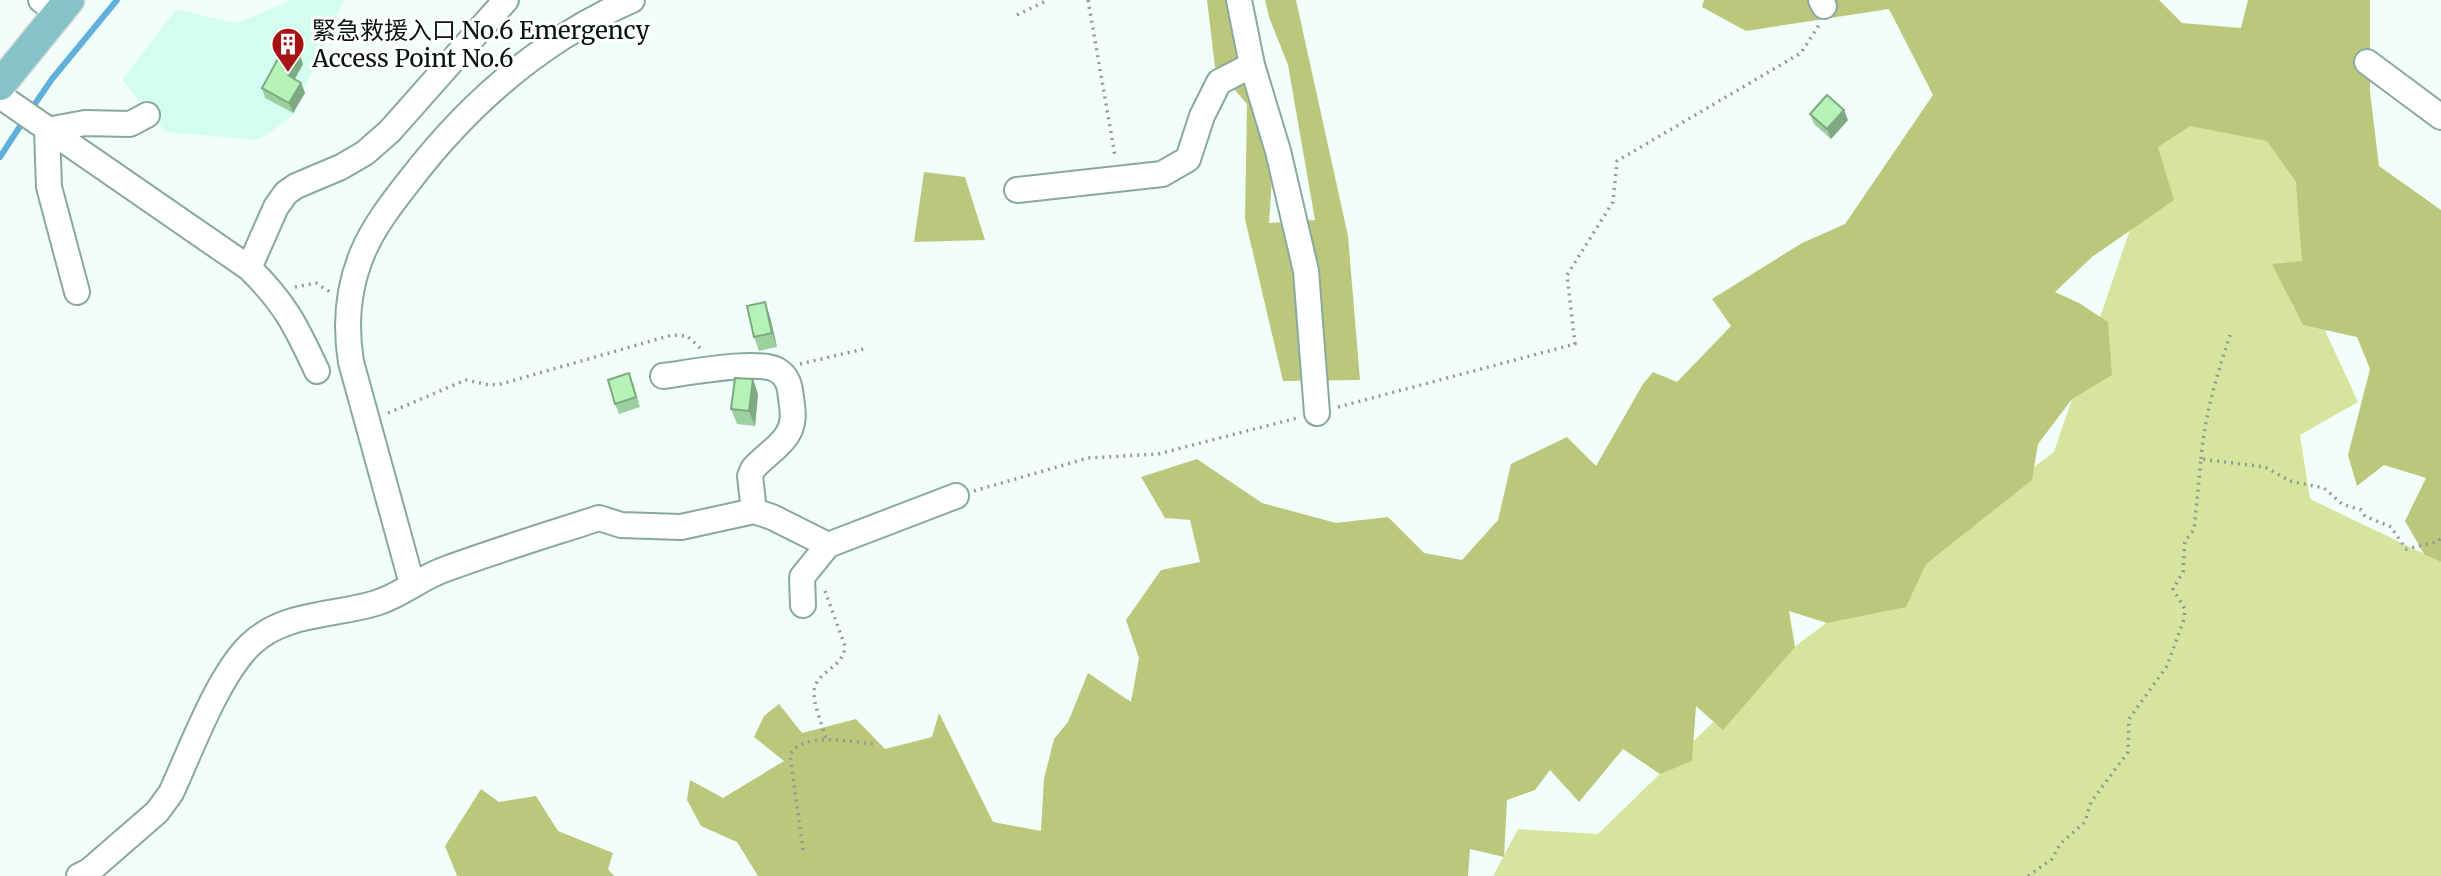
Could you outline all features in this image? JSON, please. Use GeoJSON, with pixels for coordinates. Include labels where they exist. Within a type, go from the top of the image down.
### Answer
{"type":"FeatureCollection","features":[{"type":"Feature","properties":{"kind":"main road"},"geometry":{"type":"LineString","coordinates":[[0,85],[56,4]]}},
{"type":"Feature","properties":{"kind":"street"},"geometry":{"type":"LineString","coordinates":[[412,584],[349,355],[349,305],[358,266],[369,239],[403,188],[458,122],[498,83],[534,55],[594,18],[632,0]]}},
{"type":"Feature","properties":{"kind":"street"},"geometry":{"type":"LineString","coordinates":[[1239,0],[1252,65],[1278,152],[1306,271],[1317,413]]}},
{"type":"Feature","properties":{"kind":"street"},"geometry":{"type":"LineString","coordinates":[[249,268],[276,207],[286,193],[365,153],[390,131],[503,1]]}},
{"type":"Feature","properties":{"kind":"street"},"geometry":{"type":"LineString","coordinates":[[2367,62],[2441,117]]}},
{"type":"Feature","properties":{"kind":"street"},"geometry":{"type":"LineString","coordinates":[[1017,190],[1162,174],[1188,159],[1202,116],[1219,82],[1252,65]]}},
{"type":"Feature","properties":{"kind":"street"},"geometry":{"type":"LineString","coordinates":[[0,96],[249,268],[275,293],[293,321],[317,371]]}},
{"type":"Feature","properties":{"kind":"street"},"geometry":{"type":"LineString","coordinates":[[47,130],[85,123],[130,124],[148,115]]}},
{"type":"Feature","properties":{"kind":"street"},"geometry":{"type":"LineString","coordinates":[[47,130],[49,187],[77,292]]}},
{"type":"Feature","properties":{"kind":"street"},"geometry":{"type":"LineString","coordinates":[[663,376],[711,369],[764,366],[778,370],[789,383],[794,414],[792,426],[786,437],[752,469],[750,476],[754,511]]}},
{"type":"Feature","properties":{"kind":"street"},"geometry":{"type":"LineString","coordinates":[[803,605],[802,577],[828,545],[956,496]]}},
{"type":"Feature","properties":{"kind":"street"},"geometry":{"type":"LineString","coordinates":[[79,876],[89,871],[157,812],[171,793],[233,664],[252,643],[274,628],[317,613],[375,603],[399,594],[412,584],[444,570],[599,518],[621,525],[681,527],[754,511],[828,545]]}},
{"type":"Feature","properties":{"kind":"path"},"geometry":{"type":"LineString","coordinates":[[1017,15],[1048,0]]}},
{"type":"Feature","properties":{"kind":"path"},"geometry":{"type":"LineString","coordinates":[[1088,0],[1119,179]]}},
{"type":"Feature","properties":{"kind":"path"},"geometry":{"type":"LineString","coordinates":[[956,496],[1088,457],[1158,454],[1575,344],[1567,275],[1613,202],[1617,161],[1801,53],[1821,21],[1822,3]]}},
{"type":"Feature","properties":{"kind":"path"},"geometry":{"type":"LineString","coordinates":[[288,288],[316,283],[349,305]]}},
{"type":"Feature","properties":{"kind":"path"},"geometry":{"type":"LineString","coordinates":[[367,422],[466,380],[489,385],[501,384],[672,335],[687,336],[699,345],[711,369]]}},
{"type":"Feature","properties":{"kind":"path"},"geometry":{"type":"LineString","coordinates":[[2028,876],[2052,859],[2060,844],[2085,822],[2091,802],[2127,752],[2129,719],[2167,666],[2184,619],[2185,609],[2173,589],[2183,572],[2185,541],[2194,530],[2204,424],[2211,390],[2230,335]]}},
{"type":"Feature","properties":{"kind":"path"},"geometry":{"type":"LineString","coordinates":[[778,370],[868,348]]}},
{"type":"Feature","properties":{"kind":"path"},"geometry":{"type":"LineString","coordinates":[[2201,459],[2265,467],[2290,481],[2324,488],[2343,505],[2361,510],[2365,516],[2391,527],[2406,549],[2437,542],[2441,538]]}},
{"type":"Feature","properties":{"kind":"path"},"geometry":{"type":"LineString","coordinates":[[810,565],[825,591],[845,646],[845,654],[840,662],[816,682],[814,692],[826,740]]}},
{"type":"Feature","properties":{"kind":"path"},"geometry":{"type":"LineString","coordinates":[[803,850],[790,755],[793,747],[802,742],[826,740],[873,744]]}},
{"type":"Feature","properties":{"kind":"shaded area"},"geometry":{"type":"Polygon","coordinates":[[[291,0],[344,0],[293,115],[259,140],[166,132],[122,80],[176,10],[238,23],[291,0]]]}},
{"type":"Feature","properties":{"kind":"green space"},"geometry":{"type":"Polygon","coordinates":[[[1207,0],[1249,0],[1277,104],[1269,223],[1315,220],[1288,65],[1265,0],[1296,0],[1348,236],[1360,380],[1283,381],[1245,219],[1247,104],[1215,67],[1207,0]]]}},
{"type":"Feature","properties":{"kind":"green space"},"geometry":{"type":"Polygon","coordinates":[[[1704,0],[2159,0],[2182,23],[2241,28],[2248,0],[2370,0],[2370,92],[2379,166],[2441,210],[2441,562],[2424,554],[2405,521],[2426,478],[2384,465],[2357,486],[2348,455],[2370,369],[2357,337],[2303,325],[2272,264],[2302,261],[2296,182],[2267,141],[2190,126],[2158,147],[2174,200],[2092,257],[2055,292],[2079,303],[2108,322],[2112,375],[2072,399],[2038,444],[2032,480],[1926,564],[1906,607],[1827,623],[1789,611],[1795,647],[1723,730],[1696,706],[1692,761],[1660,774],[1623,749],[1579,802],[1550,770],[1535,790],[1507,800],[1504,857],[1470,849],[1468,876],[758,876],[737,842],[701,826],[687,800],[690,780],[723,798],[784,761],[754,737],[764,716],[779,704],[802,733],[856,719],[885,749],[932,737],[939,713],[993,822],[1041,831],[1044,779],[1054,739],[1068,722],[1088,673],[1131,702],[1139,658],[1126,620],[1161,570],[1200,562],[1190,520],[1165,518],[1141,477],[1197,459],[1262,503],[1336,523],[1388,517],[1424,553],[1462,560],[1498,520],[1511,464],[1567,437],[1596,466],[1643,384],[1653,372],[1677,382],[1731,326],[1712,299],[1802,243],[1845,224],[1933,95],[1889,9],[1746,31],[1702,7],[1704,0]]]}},
{"type":"Feature","properties":{"kind":"green space"},"geometry":{"type":"Polygon","coordinates":[[[2265,112],[2321,163],[2316,311],[2358,402],[2300,435],[2310,499],[2441,562],[2441,876],[1493,876],[1518,829],[1598,834],[1777,660],[2054,452],[2164,130],[2265,112]]]}},
{"type":"Feature","properties":{"kind":"green space"},"geometry":{"type":"Polygon","coordinates":[[[924,172],[965,177],[985,240],[914,242],[924,172]]]}},
{"type":"Feature","properties":{"kind":"green space"},"geometry":{"type":"Polygon","coordinates":[[[481,789],[499,802],[536,796],[558,831],[613,853],[608,869],[614,876],[457,876],[445,846],[481,789]]]}},
{"type":"Feature","properties":{"kind":"building"},"geometry":{"type":"Polygon","coordinates":[[[285,46],[300,54],[288,75],[301,83],[289,103],[262,88],[285,46]]]}},
{"type":"Feature","properties":{"kind":"building"},"geometry":{"type":"Polygon","coordinates":[[[1827,95],[1844,110],[1827,129],[1810,114],[1827,95]]]}},
{"type":"Feature","properties":{"kind":"building"},"geometry":{"type":"Polygon","coordinates":[[[765,302],[772,333],[754,337],[747,306],[765,302]]]}},
{"type":"Feature","properties":{"kind":"building"},"geometry":{"type":"Polygon","coordinates":[[[629,373],[636,397],[615,404],[608,380],[629,373]]]}},
{"type":"Feature","properties":{"kind":"building"},"geometry":{"type":"Polygon","coordinates":[[[735,378],[753,379],[749,411],[731,409],[735,378]]]}},
{"type":"Feature","properties":{"kind":"waterway"},"geometry":{"type":"LineString","coordinates":[[30,111],[52,79],[117,0]]}},
{"type":"Feature","properties":{"kind":"waterway"},"geometry":{"type":"LineString","coordinates":[[0,157],[24,120]]}},
{"type":"Feature","properties":{"kind":"place","name":"緊急救援入口 No.6 Emergency Access Point No.6"},"geometry":{"type":"Point","coordinates":[288,74]}}]}
